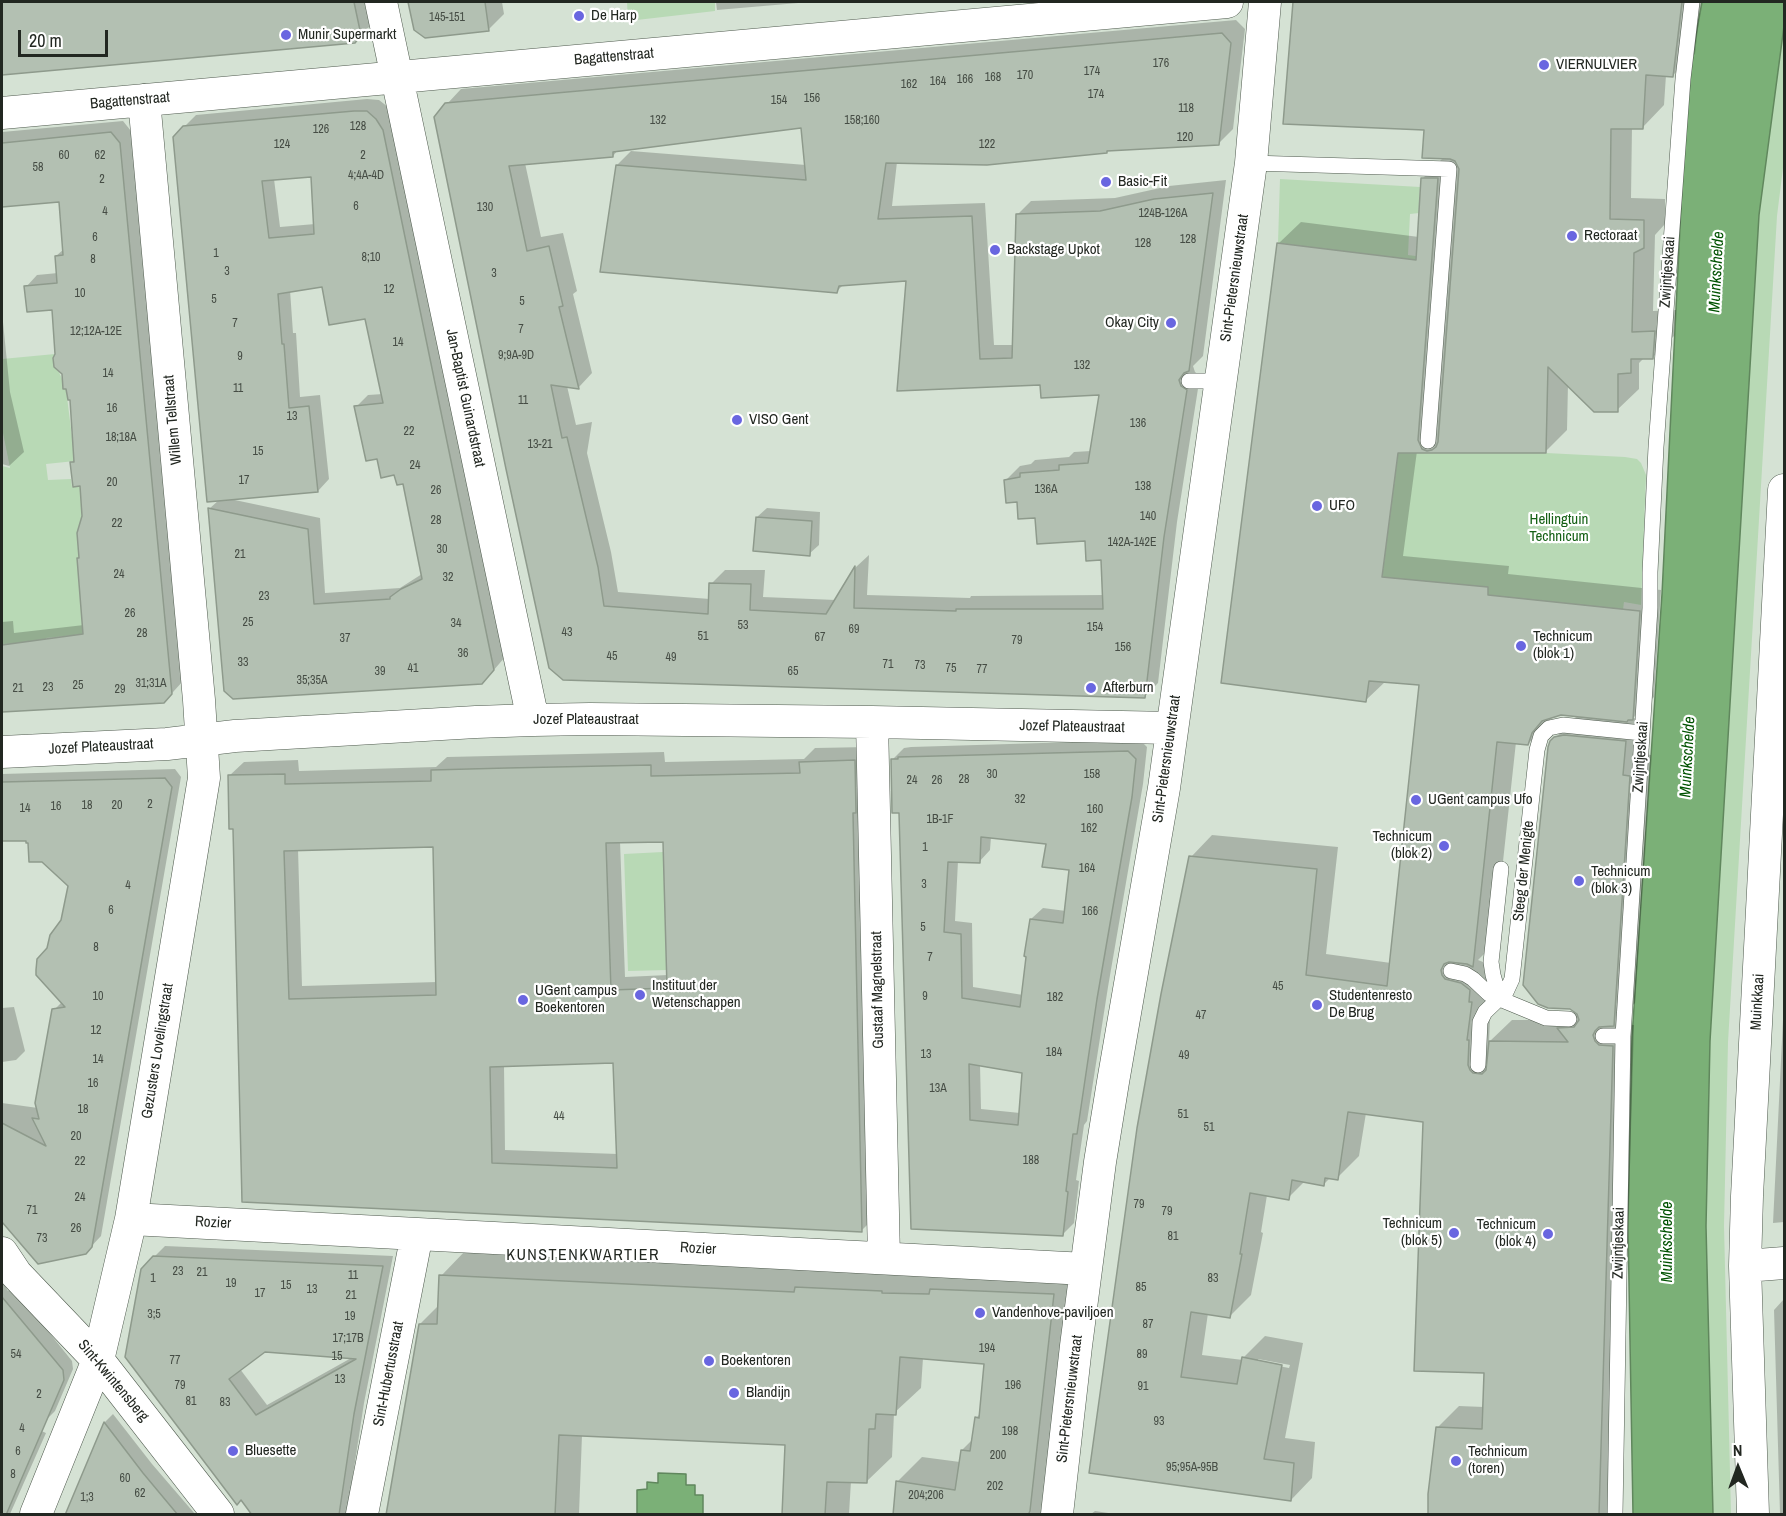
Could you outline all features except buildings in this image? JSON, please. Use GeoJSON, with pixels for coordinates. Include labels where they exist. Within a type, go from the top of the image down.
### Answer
{"type":"FeatureCollection","features":[{"type":"Feature","properties":{"kind":"street","name":"Jan-Baptist Guinardstraat"},"geometry":{"type":"LineString","coordinates":[[381,2],[533,720]]}},
{"type":"Feature","properties":{"kind":"street","name":"Bagattenstraat"},"geometry":{"type":"LineString","coordinates":[[2,113],[1227,2]]}},
{"type":"Feature","properties":{"kind":"street","name":"Sint-Pietersnieuwstraat"},"geometry":{"type":"LineString","coordinates":[[1057,1515],[1086,1269],[1113,1082],[1172,728],[1251,163],[1265,2]]}},
{"type":"Feature","properties":{"kind":"street","name":"Willem Tellstraat"},"geometry":{"type":"LineString","coordinates":[[144,100],[201,740]]}},
{"type":"Feature","properties":{"kind":"street","name":"Muinkkaai"},"geometry":{"type":"LineString","coordinates":[[1753,1515],[1745,1266],[1747,1196],[1785,490]]}},
{"type":"Feature","properties":{"kind":"street","name":"Jozef Plateaustraat"},"geometry":{"type":"LineString","coordinates":[[2,752],[167,744],[269,734],[533,720],[872,722],[1172,728]]}},
{"type":"Feature","properties":{"kind":"street","name":"Gustaaf Magnelstraat"},"geometry":{"type":"LineString","coordinates":[[872,722],[884,1258]]}},
{"type":"Feature","properties":{"kind":"street","name":"Gezusters Lovelingstraat"},"geometry":{"type":"LineString","coordinates":[[36,1515],[98,1360],[131,1219],[204,778],[201,740]]}},
{"type":"Feature","properties":{"kind":"street","name":"Rozier"},"geometry":{"type":"LineString","coordinates":[[131,1219],[1086,1269]]}},
{"type":"Feature","properties":{"kind":"street","name":"Sint-Hubertusstraat"},"geometry":{"type":"LineString","coordinates":[[362,1515],[417,1234]]}},
{"type":"Feature","properties":{"kind":"street","name":"Sint-Kwintensberg"},"geometry":{"type":"LineString","coordinates":[[3,1258],[98,1360],[218,1515]]}},
{"type":"Feature","properties":{"kind":"street"},"geometry":{"type":"LineString","coordinates":[[1745,1266],[1785,1263]]}},
{"type":"Feature","properties":{"kind":"lane","name":"Zwijntjeskaai"},"geometry":{"type":"LineString","coordinates":[[1615,1515],[1623,1036],[1650,608],[1662,358],[1683,79],[1692,2]]}},
{"type":"Feature","properties":{"kind":"lane"},"geometry":{"type":"LineString","coordinates":[[1251,163],[1449,169],[1428,441]]}},
{"type":"Feature","properties":{"kind":"lane"},"geometry":{"type":"LineString","coordinates":[[1189,381],[1220,381]]}},
{"type":"Feature","properties":{"kind":"lane","name":"Steeg der Menigte"},"geometry":{"type":"LineString","coordinates":[[1478,1065],[1480,1022],[1485,1012],[1506,992],[1512,979],[1537,750],[1541,736],[1549,728],[1563,725],[1642,733]]}},
{"type":"Feature","properties":{"kind":"lane","name":"Steeg der Menigte"},"geometry":{"type":"LineString","coordinates":[[1500,869],[1491,962],[1492,975],[1500,999]]}},
{"type":"Feature","properties":{"kind":"lane"},"geometry":{"type":"LineString","coordinates":[[1451,971],[1465,974],[1489,994],[1546,1018],[1569,1019]]}},
{"type":"Feature","properties":{"kind":"lane"},"geometry":{"type":"LineString","coordinates":[[1602,1036],[1623,1036]]}},
{"type":"Feature","properties":{"kind":"green space"},"geometry":{"type":"Polygon","coordinates":[[[627,2],[715,2],[715,11],[628,21],[627,2]]]}},
{"type":"Feature","properties":{"kind":"green space"},"geometry":{"type":"Polygon","coordinates":[[[1784,26],[1784,160],[1777,216],[1728,1042],[1724,1226],[1731,1514],[1713,1514],[1706,1226],[1710,1041],[1759,215],[1784,26]]]}},
{"type":"Feature","properties":{"kind":"green space"},"geometry":{"type":"Polygon","coordinates":[[[1280,179],[1420,187],[1419,213],[1410,214],[1408,255],[1416,256],[1416,260],[1278,243],[1280,179]]]}},
{"type":"Feature","properties":{"kind":"green space"},"geometry":{"type":"Polygon","coordinates":[[[55,354],[54,367],[62,379],[63,389],[66,389],[75,461],[46,464],[48,480],[71,479],[72,487],[82,486],[84,509],[81,509],[82,516],[77,533],[87,557],[77,558],[80,594],[97,622],[82,624],[83,634],[46,638],[46,651],[23,643],[3,644],[2,466],[10,468],[2,428],[2,359],[55,354]]]}},
{"type":"Feature","properties":{"kind":"green space","name":"Hellingtuin Technicum"},"geometry":{"type":"Polygon","coordinates":[[[1398,453],[1546,453],[1637,459],[1646,475],[1641,605],[1624,602],[1623,610],[1488,595],[1488,587],[1382,578],[1398,453]]]}},
{"type":"Feature","properties":{"kind":"green space"},"geometry":{"type":"Polygon","coordinates":[[[663,852],[667,970],[628,971],[624,854],[663,852]]]}},
{"type":"Feature","properties":{"kind":"water","name":"Muinkschelde"},"geometry":{"type":"Polygon","coordinates":[[[1702,2],[1784,2],[1784,26],[1759,215],[1710,1041],[1706,1226],[1713,1514],[1633,1514],[1628,1225],[1632,1037],[1662,594],[1687,85],[1702,2]]]}},
{"type":"Feature","properties":{"kind":"water"},"geometry":{"type":"Polygon","coordinates":[[[658,1473],[686,1474],[686,1485],[695,1485],[695,1495],[703,1495],[703,1514],[637,1514],[637,1490],[647,1489],[647,1482],[658,1483],[658,1473]]]}},
{"type":"Feature","properties":{"kind":"place","name":"De Harp"},"geometry":{"type":"Point","coordinates":[579,16]}},
{"type":"Feature","properties":{"kind":"place","name":"Munir Supermarkt"},"geometry":{"type":"Point","coordinates":[286,35]}},
{"type":"Feature","properties":{"kind":"place","name":"VIERNULVIER"},"geometry":{"type":"Point","coordinates":[1544,65]}},
{"type":"Feature","properties":{"kind":"place","name":"Basic-Fit"},"geometry":{"type":"Point","coordinates":[1106,182]}},
{"type":"Feature","properties":{"kind":"place","name":"Rectoraat"},"geometry":{"type":"Point","coordinates":[1572,236]}},
{"type":"Feature","properties":{"kind":"place","name":"Backstage Upkot"},"geometry":{"type":"Point","coordinates":[995,250]}},
{"type":"Feature","properties":{"kind":"place","name":"Okay City"},"geometry":{"type":"Point","coordinates":[1171,323]}},
{"type":"Feature","properties":{"kind":"place","name":"VISO Gent"},"geometry":{"type":"Point","coordinates":[737,420]}},
{"type":"Feature","properties":{"kind":"place","name":"UFO"},"geometry":{"type":"Point","coordinates":[1317,506]}},
{"type":"Feature","properties":{"kind":"place","name":"Technicum (blok 1)"},"geometry":{"type":"Point","coordinates":[1521,646]}},
{"type":"Feature","properties":{"kind":"place","name":"Afterburn"},"geometry":{"type":"Point","coordinates":[1091,688]}},
{"type":"Feature","properties":{"kind":"place","name":"UGent campus Ufo"},"geometry":{"type":"Point","coordinates":[1416,800]}},
{"type":"Feature","properties":{"kind":"place","name":"Technicum (blok 2)"},"geometry":{"type":"Point","coordinates":[1444,846]}},
{"type":"Feature","properties":{"kind":"place","name":"Technicum (blok 3)"},"geometry":{"type":"Point","coordinates":[1579,881]}},
{"type":"Feature","properties":{"kind":"place","name":"Instituut der Wetenschappen"},"geometry":{"type":"Point","coordinates":[640,995]}},
{"type":"Feature","properties":{"kind":"place","name":"UGent campus Boekentoren"},"geometry":{"type":"Point","coordinates":[523,1000]}},
{"type":"Feature","properties":{"kind":"place","name":"Studentenresto De Brug"},"geometry":{"type":"Point","coordinates":[1317,1005]}},
{"type":"Feature","properties":{"kind":"place","name":"Technicum (blok 5)"},"geometry":{"type":"Point","coordinates":[1454,1233]}},
{"type":"Feature","properties":{"kind":"place","name":"Technicum (blok 4)"},"geometry":{"type":"Point","coordinates":[1548,1234]}},
{"type":"Feature","properties":{"kind":"place","name":"Vandenhove-paviljoen"},"geometry":{"type":"Point","coordinates":[980,1313]}},
{"type":"Feature","properties":{"kind":"place","name":"Boekentoren"},"geometry":{"type":"Point","coordinates":[709,1361]}},
{"type":"Feature","properties":{"kind":"place","name":"Blandijn"},"geometry":{"type":"Point","coordinates":[734,1393]}},
{"type":"Feature","properties":{"kind":"place","name":"Bluesette"},"geometry":{"type":"Point","coordinates":[233,1451]}},
{"type":"Feature","properties":{"kind":"place","name":"Technicum (toren)"},"geometry":{"type":"Point","coordinates":[1456,1461]}},
{"type":"Feature","properties":{"kind":"district","name":"KUNSTENKWARTIER"},"geometry":{"type":"Point","coordinates":[583,1256]}}]}
